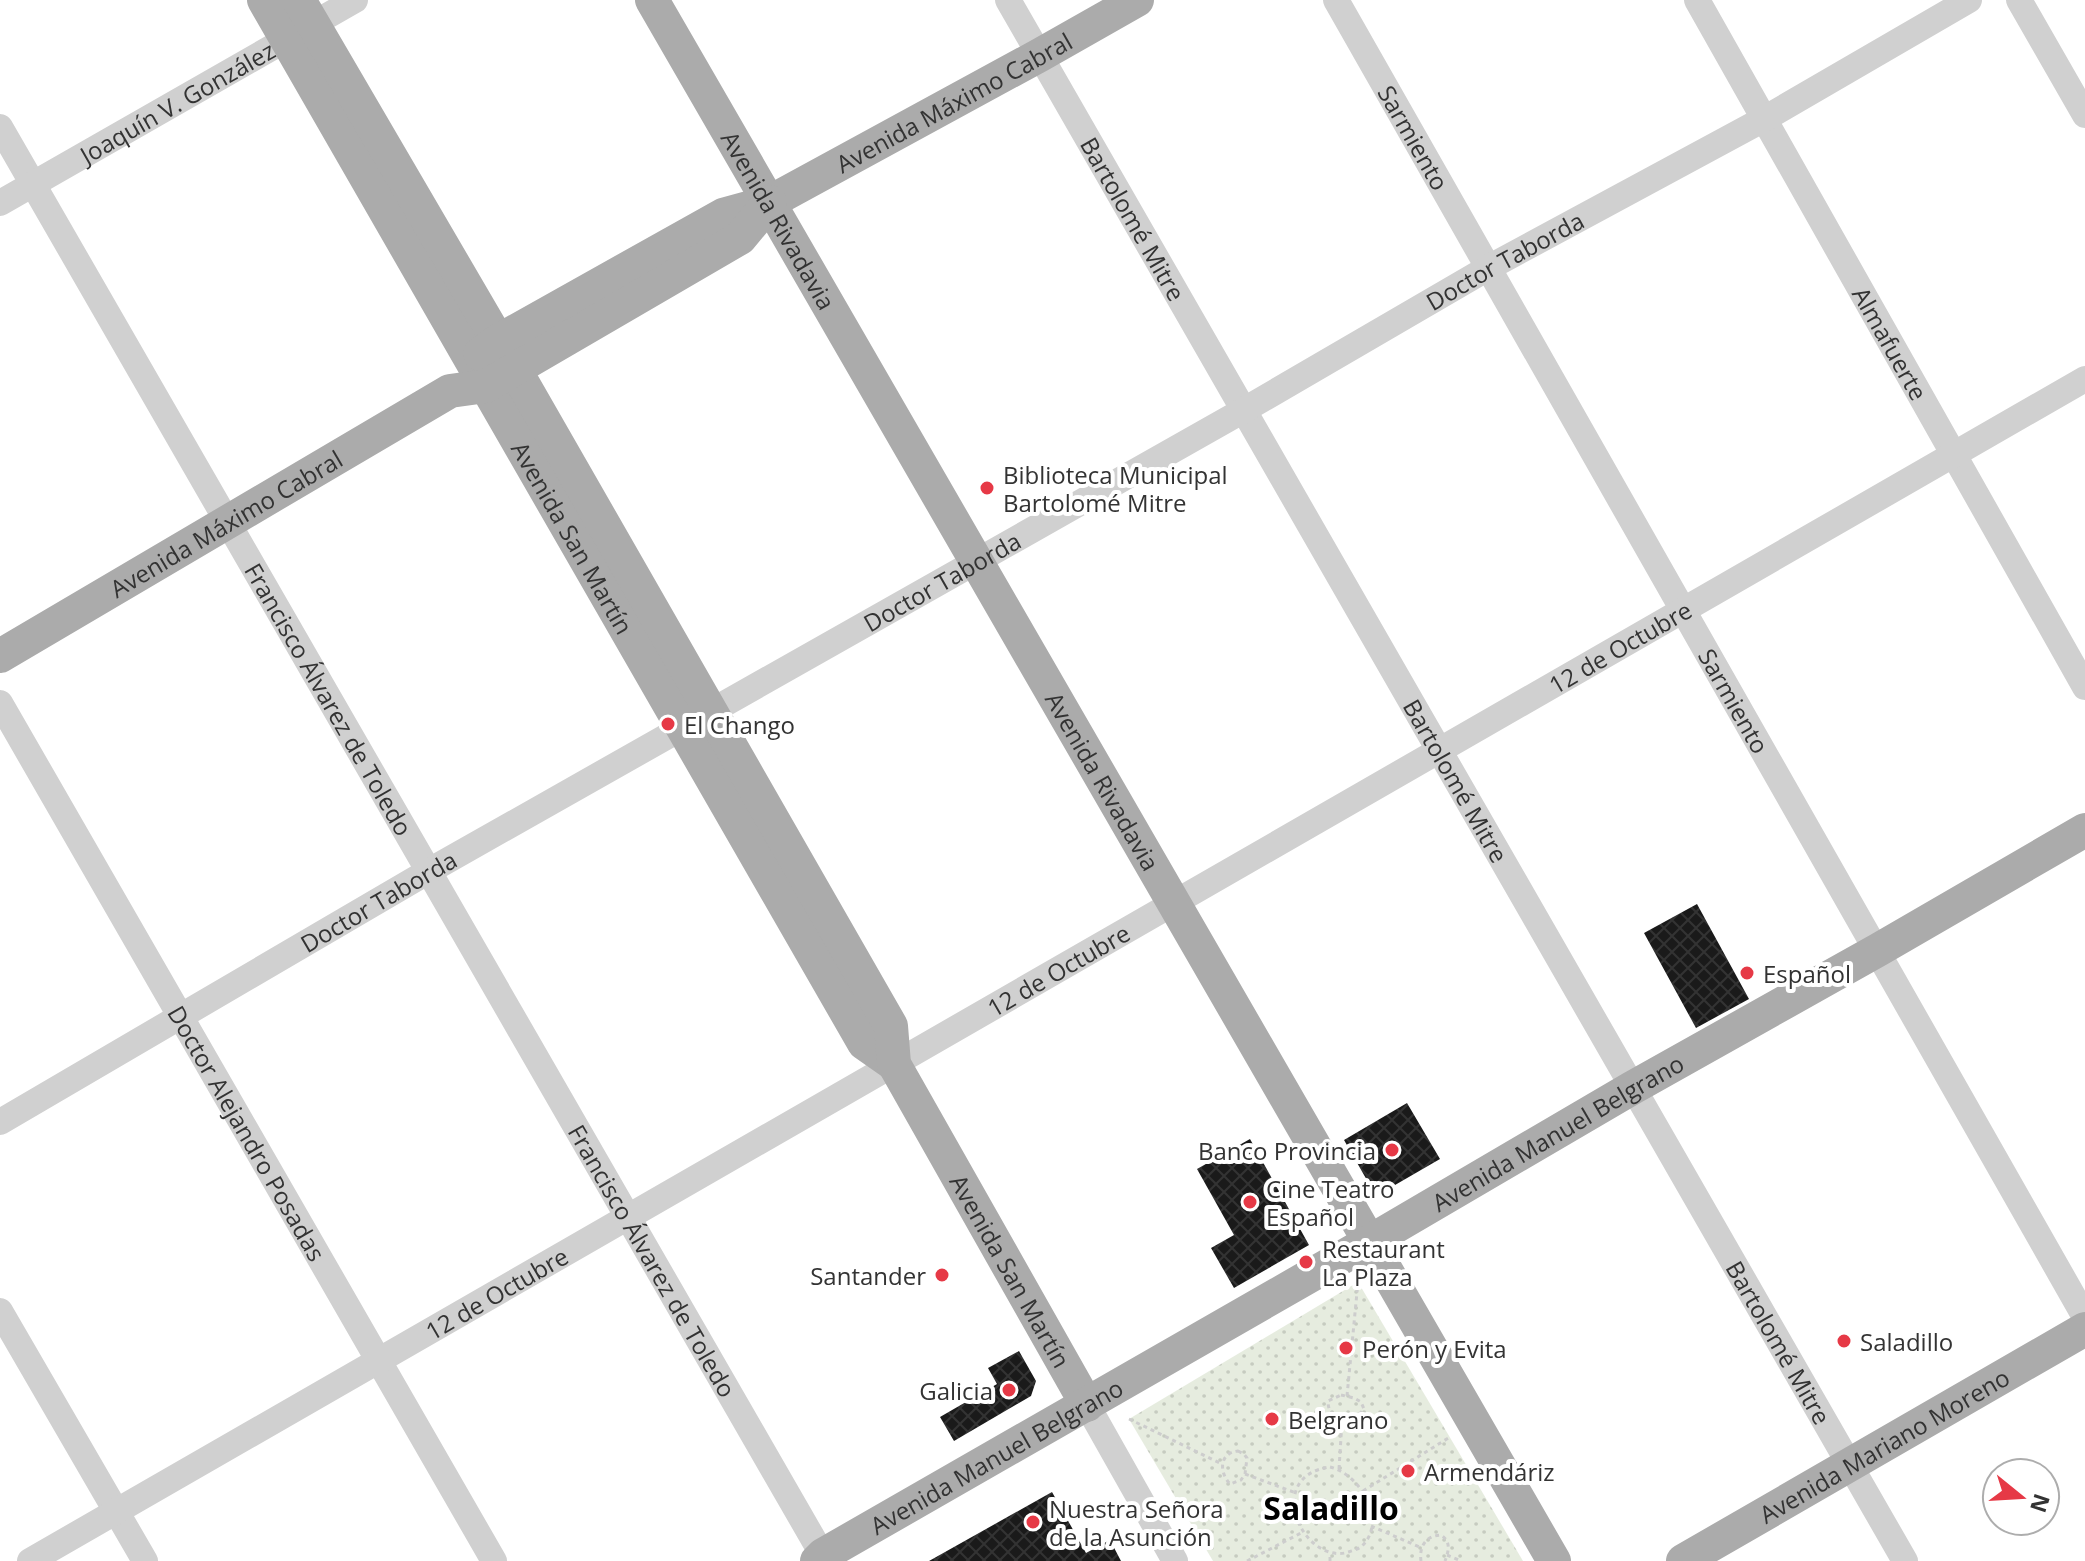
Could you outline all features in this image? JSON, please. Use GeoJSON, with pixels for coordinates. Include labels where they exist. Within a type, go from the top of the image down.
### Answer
{"type":"FeatureCollection","features":[{"type":"Feature","properties":{"kind":"main road","name":"Avenida San Martín"},"geometry":{"type":"LineString","coordinates":[[264,0],[300,21],[696,720],[891,1026],[894,1064],[1087,1405]]}},
{"type":"Feature","properties":{"kind":"main road","name":"Avenida Rivadavia"},"geometry":{"type":"LineString","coordinates":[[652,0],[1554,1561]]}},
{"type":"Feature","properties":{"kind":"main road","name":"Avenida Máximo Cabral"},"geometry":{"type":"LineString","coordinates":[[0,656],[492,364],[740,238],[770,202],[1137,0]]}},
{"type":"Feature","properties":{"kind":"main road","name":"Avenida Manuel Belgrano"},"geometry":{"type":"LineString","coordinates":[[814,1559],[2085,830]]}},
{"type":"Feature","properties":{"kind":"main road","name":"Avenida Mariano Moreno"},"geometry":{"type":"LineString","coordinates":[[1683,1561],[2085,1329]]}},
{"type":"Feature","properties":{"kind":"street","name":"Joaquín V. González"},"geometry":{"type":"LineString","coordinates":[[0,203],[300,21],[355,0]]}},
{"type":"Feature","properties":{"kind":"street","name":"Bartolomé Mitre"},"geometry":{"type":"LineString","coordinates":[[1008,0],[1905,1561]]}},
{"type":"Feature","properties":{"kind":"street","name":"Sarmiento"},"geometry":{"type":"LineString","coordinates":[[1336,0],[2085,1317]]}},
{"type":"Feature","properties":{"kind":"street","name":"Almafuerte"},"geometry":{"type":"LineString","coordinates":[[1697,0],[2085,687]]}},
{"type":"Feature","properties":{"kind":"street","name":"Doctor Taborda"},"geometry":{"type":"LineString","coordinates":[[0,1122],[429,871],[1244,410],[1488,268],[1764,119],[1969,0]]}},
{"type":"Feature","properties":{"kind":"street"},"geometry":{"type":"LineString","coordinates":[[2019,0],[2085,115]]}},
{"type":"Feature","properties":{"kind":"street","name":"Francisco Álvarez de Toledo"},"geometry":{"type":"LineString","coordinates":[[0,127],[628,1217],[814,1559]]}},
{"type":"Feature","properties":{"kind":"street","name":"12 de Octubre"},"geometry":{"type":"LineString","coordinates":[[30,1561],[2085,379]]}},
{"type":"Feature","properties":{"kind":"street","name":"Doctor Alejandro Posadas"},"geometry":{"type":"LineString","coordinates":[[0,703],[494,1561]]}},
{"type":"Feature","properties":{"kind":"street"},"geometry":{"type":"LineString","coordinates":[[0,1311],[145,1561]]}},
{"type":"Feature","properties":{"kind":"street","name":"Avenida San Martín"},"geometry":{"type":"LineString","coordinates":[[1087,1405],[1175,1561]]}},
{"type":"Feature","properties":{"kind":"path"},"geometry":{"type":"LineString","coordinates":[[1347,1396],[1358,1282]]}},
{"type":"Feature","properties":{"kind":"path"},"geometry":{"type":"LineString","coordinates":[[1347,1396],[1359,1400],[1364,1409],[1356,1417],[1343,1419],[1333,1416],[1328,1411],[1328,1401],[1347,1396]]}},
{"type":"Feature","properties":{"kind":"path"},"geometry":{"type":"LineString","coordinates":[[1129,1419],[1222,1464]]}},
{"type":"Feature","properties":{"kind":"path"},"geometry":{"type":"LineString","coordinates":[[1339,1469],[1343,1419]]}},
{"type":"Feature","properties":{"kind":"path"},"geometry":{"type":"LineString","coordinates":[[1363,1491],[1450,1437]]}},
{"type":"Feature","properties":{"kind":"path"},"geometry":{"type":"LineString","coordinates":[[1231,1452],[1244,1454],[1247,1458],[1245,1474],[1241,1480],[1230,1484],[1222,1473],[1226,1456],[1231,1452]]}},
{"type":"Feature","properties":{"kind":"path"},"geometry":{"type":"LineString","coordinates":[[1322,1468],[1339,1469],[1363,1491],[1372,1513],[1364,1544],[1341,1554],[1314,1546],[1303,1532],[1294,1506],[1298,1483],[1309,1473],[1322,1468]]}},
{"type":"Feature","properties":{"kind":"path"},"geometry":{"type":"LineString","coordinates":[[1245,1474],[1296,1493]]}},
{"type":"Feature","properties":{"kind":"path"},"geometry":{"type":"LineString","coordinates":[[1371,1526],[1422,1548]]}},
{"type":"Feature","properties":{"kind":"path"},"geometry":{"type":"LineString","coordinates":[[1247,1561],[1303,1532]]}},
{"type":"Feature","properties":{"kind":"path"},"geometry":{"type":"LineString","coordinates":[[1421,1561],[1424,1541],[1441,1535],[1449,1546],[1445,1561]]}},
{"type":"Feature","properties":{"kind":"path"},"geometry":{"type":"LineString","coordinates":[[1330,1553],[1330,1561]]}},
{"type":"Feature","properties":{"kind":"path"},"geometry":{"type":"LineString","coordinates":[[1447,1555],[1461,1561]]}},
{"type":"Feature","properties":{"kind":"shaded area"},"geometry":{"type":"Polygon","coordinates":[[[1358,1282],[1523,1561],[1213,1561],[1129,1419],[1358,1282]]]}},
{"type":"Feature","properties":{"kind":"building"},"geometry":{"type":"Polygon","coordinates":[[[1697,904],[1749,999],[1696,1028],[1644,933],[1697,904]]]}},
{"type":"Feature","properties":{"kind":"building","name":"Banco Provincia"},"geometry":{"type":"Polygon","coordinates":[[[1407,1103],[1440,1159],[1376,1196],[1344,1140],[1407,1103]]]}},
{"type":"Feature","properties":{"kind":"building","name":"Cine Teatro Español"},"geometry":{"type":"Polygon","coordinates":[[[1250,1139],[1309,1245],[1234,1288],[1211,1248],[1234,1235],[1197,1169],[1250,1139]]]}},
{"type":"Feature","properties":{"kind":"building","name":"Galicia"},"geometry":{"type":"Polygon","coordinates":[[[1019,1351],[1036,1381],[1031,1396],[954,1441],[940,1417],[997,1384],[988,1368],[1019,1351]]]}},
{"type":"Feature","properties":{"kind":"building","name":"Nuestra Señora de la Asunción"},"geometry":{"type":"Polygon","coordinates":[[[1052,1492],[1086,1553],[1110,1540],[1121,1561],[929,1561],[1052,1492]]]}},
{"type":"Feature","properties":{"kind":"place","name":"Biblioteca Municipal Bartolomé Mitre"},"geometry":{"type":"Point","coordinates":[987,488]}},
{"type":"Feature","properties":{"kind":"place","name":"El Chango"},"geometry":{"type":"Point","coordinates":[668,724]}},
{"type":"Feature","properties":{"kind":"place","name":"Español"},"geometry":{"type":"Point","coordinates":[1747,973]}},
{"type":"Feature","properties":{"kind":"place","name":"Banco Provincia"},"geometry":{"type":"Point","coordinates":[1392,1150]}},
{"type":"Feature","properties":{"kind":"place","name":"Cine Teatro Español"},"geometry":{"type":"Point","coordinates":[1250,1202]}},
{"type":"Feature","properties":{"kind":"place","name":"Restaurant La Plaza"},"geometry":{"type":"Point","coordinates":[1306,1262]}},
{"type":"Feature","properties":{"kind":"place","name":"Santander"},"geometry":{"type":"Point","coordinates":[942,1275]}},
{"type":"Feature","properties":{"kind":"place","name":"Saladillo"},"geometry":{"type":"Point","coordinates":[1844,1341]}},
{"type":"Feature","properties":{"kind":"place","name":"Perón y Evita"},"geometry":{"type":"Point","coordinates":[1346,1348]}},
{"type":"Feature","properties":{"kind":"place","name":"Galicia"},"geometry":{"type":"Point","coordinates":[1009,1390]}},
{"type":"Feature","properties":{"kind":"place","name":"Belgrano"},"geometry":{"type":"Point","coordinates":[1272,1419]}},
{"type":"Feature","properties":{"kind":"place","name":"Armendáriz"},"geometry":{"type":"Point","coordinates":[1408,1471]}},
{"type":"Feature","properties":{"kind":"place","name":"Nuestra Señora de la Asunción"},"geometry":{"type":"Point","coordinates":[1033,1522]}},
{"type":"Feature","properties":{"kind":"district","name":"Saladillo"},"geometry":{"type":"Point","coordinates":[1331,1507]}}]}
